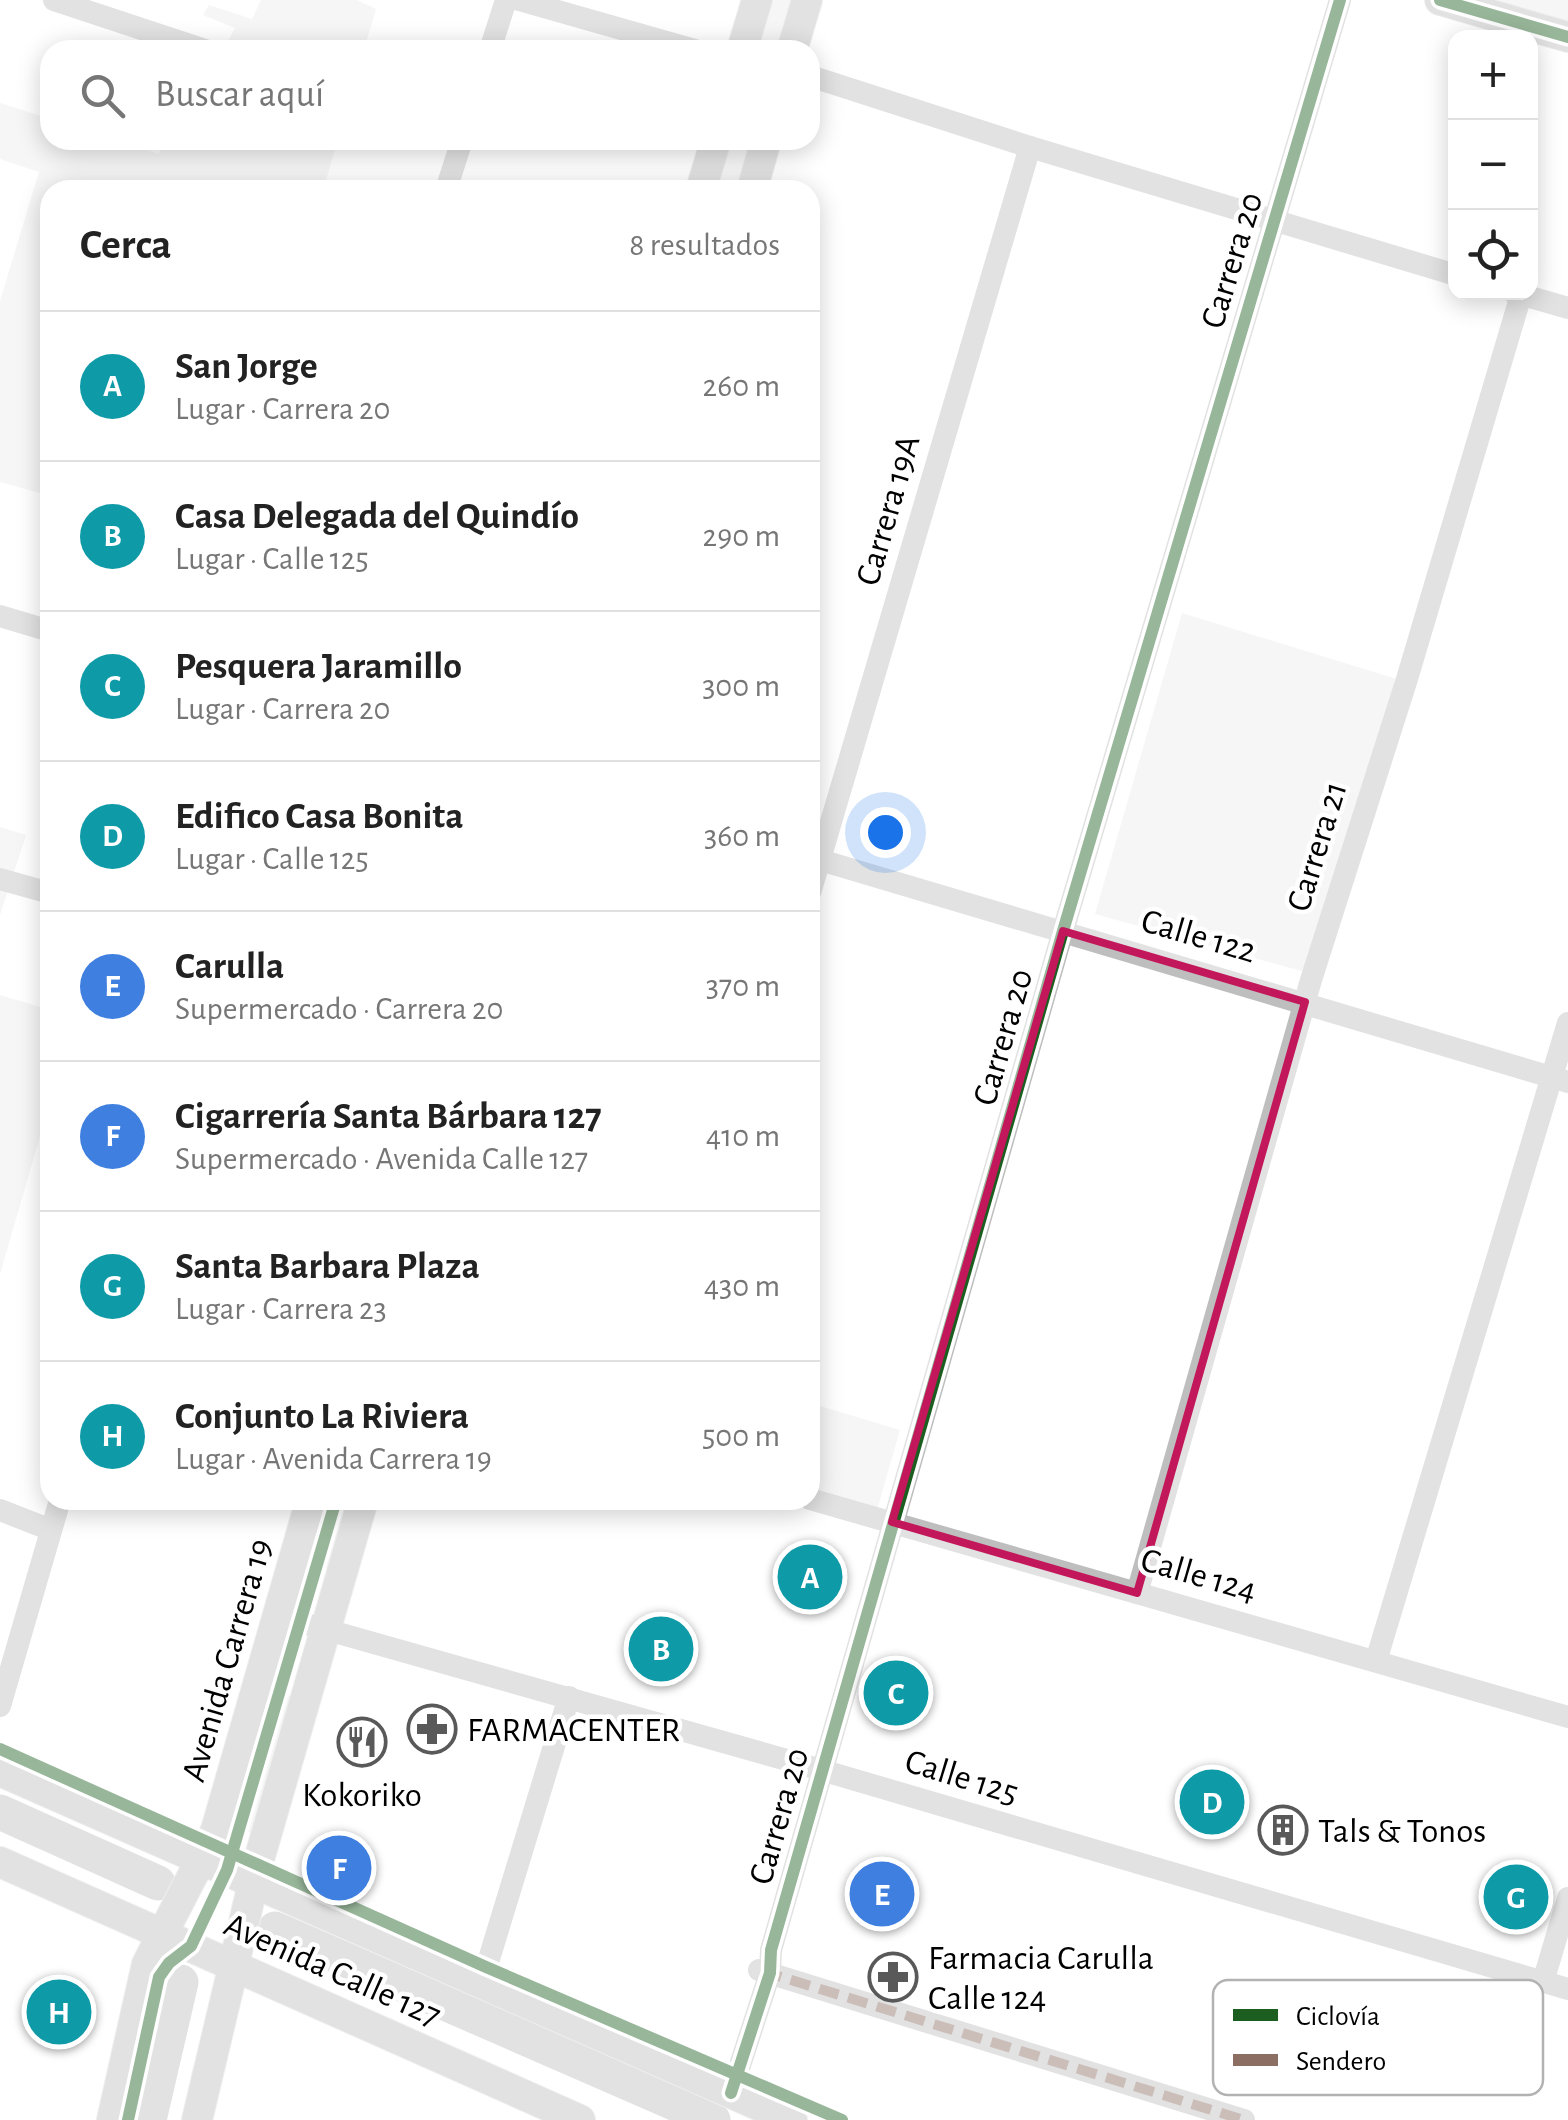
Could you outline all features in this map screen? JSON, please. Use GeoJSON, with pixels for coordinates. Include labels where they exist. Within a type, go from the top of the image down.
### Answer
{"type":"FeatureCollection","features":[{"type":"Feature","properties":{"kind":"main road"},"geometry":{"type":"LineString","coordinates":[[745,40],[757,0]]}},
{"type":"Feature","properties":{"kind":"main road"},"geometry":{"type":"LineString","coordinates":[[795,40],[807,0]]}},
{"type":"Feature","properties":{"kind":"main road"},"geometry":{"type":"LineString","coordinates":[[1440,0],[1568,37]]}},
{"type":"Feature","properties":{"kind":"main road"},"geometry":{"type":"LineString","coordinates":[[703,180],[713,150]]}},
{"type":"Feature","properties":{"kind":"main road"},"geometry":{"type":"LineString","coordinates":[[755,180],[763,150]]}},
{"type":"Feature","properties":{"kind":"main road","name":"Avenida Carrera 19"},"geometry":{"type":"LineString","coordinates":[[112,2120],[147,1964],[203,1860],[218,1823],[308,1510]]}},
{"type":"Feature","properties":{"kind":"main road"},"geometry":{"type":"LineString","coordinates":[[197,2120],[253,1881],[360,1510]]}},
{"type":"Feature","properties":{"kind":"main road","name":"Avenida Calle 127"},"geometry":{"type":"LineString","coordinates":[[0,1770],[792,2120]]}},
{"type":"Feature","properties":{"kind":"main road","name":"Avenida Calle 127"},"geometry":{"type":"LineString","coordinates":[[0,1862],[580,2120]]}},
{"type":"Feature","properties":{"kind":"street"},"geometry":{"type":"LineString","coordinates":[[54,0],[176,40]]}},
{"type":"Feature","properties":{"kind":"street"},"geometry":{"type":"LineString","coordinates":[[493,40],[506,0]]}},
{"type":"Feature","properties":{"kind":"street"},"geometry":{"type":"LineString","coordinates":[[518,0],[660,40]]}},
{"type":"Feature","properties":{"kind":"street","name":"Carrera 20"},"geometry":{"type":"LineString","coordinates":[[726,2091],[766,1965],[1063,932],[1340,0]]}},
{"type":"Feature","properties":{"kind":"street"},"geometry":{"type":"LineString","coordinates":[[820,79],[1448,273]]}},
{"type":"Feature","properties":{"kind":"street","name":"Carrera 19A"},"geometry":{"type":"LineString","coordinates":[[820,842],[1030,147]]}},
{"type":"Feature","properties":{"kind":"street"},"geometry":{"type":"LineString","coordinates":[[449,180],[459,150]]}},
{"type":"Feature","properties":{"kind":"street","name":"Carrera 21"},"geometry":{"type":"LineString","coordinates":[[1137,1593],[1304,1002],[1407,679],[1515,300]]}},
{"type":"Feature","properties":{"kind":"street"},"geometry":{"type":"LineString","coordinates":[[1538,300],[1568,308]]}},
{"type":"Feature","properties":{"kind":"street"},"geometry":{"type":"LineString","coordinates":[[0,616],[40,628]]}},
{"type":"Feature","properties":{"kind":"street","name":"Calle 122"},"geometry":{"type":"LineString","coordinates":[[820,860],[1560,1079]]}},
{"type":"Feature","properties":{"kind":"street"},"geometry":{"type":"LineString","coordinates":[[0,878],[40,890]]}},
{"type":"Feature","properties":{"kind":"street"},"geometry":{"type":"LineString","coordinates":[[1376,1661],[1560,1079],[1568,1023]]}},
{"type":"Feature","properties":{"kind":"street","name":"Calle 124"},"geometry":{"type":"LineString","coordinates":[[820,1502],[1568,1717]]}},
{"type":"Feature","properties":{"kind":"street"},"geometry":{"type":"LineString","coordinates":[[0,1510],[51,1530]]}},
{"type":"Feature","properties":{"kind":"street"},"geometry":{"type":"LineString","coordinates":[[0,1706],[57,1510]]}},
{"type":"Feature","properties":{"kind":"street","name":"Calle 125"},"geometry":{"type":"LineString","coordinates":[[278,1616],[822,1770],[1537,1980]]}},
{"type":"Feature","properties":{"kind":"street"},"geometry":{"type":"LineString","coordinates":[[482,1982],[569,1698]]}},
{"type":"Feature","properties":{"kind":"street"},"geometry":{"type":"LineString","coordinates":[[1544,1982],[1568,1898]]}},
{"type":"Feature","properties":{"kind":"street"},"geometry":{"type":"LineString","coordinates":[[766,1965],[1244,2120]]}},
{"type":"Feature","properties":{"kind":"street","name":"Calle 125"},"geometry":{"type":"LineString","coordinates":[[1544,1982],[1568,1989]]}},
{"type":"Feature","properties":{"kind":"highlighted area"},"geometry":{"type":"Polygon","coordinates":[[[1063,931],[1305,1002],[1137,1593],[892,1522],[1063,931]]]}},
{"type":"Feature","properties":{"kind":"shaded area"},"geometry":{"type":"Polygon","coordinates":[[[261,0],[357,0],[376,9],[367,40],[228,40],[235,28],[203,15],[209,5],[252,19],[261,0]]]}},
{"type":"Feature","properties":{"kind":"shaded area"},"geometry":{"type":"Polygon","coordinates":[[[768,0],[794,0],[783,40],[756,40],[768,0]]]}},
{"type":"Feature","properties":{"kind":"shaded area"},"geometry":{"type":"Polygon","coordinates":[[[1478,0],[1568,0],[1568,26],[1478,0]]]}},
{"type":"Feature","properties":{"kind":"shaded area"},"geometry":{"type":"Polygon","coordinates":[[[0,103],[40,116],[40,150],[146,150],[159,154],[160,150],[335,150],[326,180],[40,180],[40,493],[0,482],[0,301],[39,172],[0,159],[0,103]]]}},
{"type":"Feature","properties":{"kind":"shaded area"},"geometry":{"type":"Polygon","coordinates":[[[722,150],[750,150],[741,180],[713,180],[722,150]]]}},
{"type":"Feature","properties":{"kind":"shaded area"},"geometry":{"type":"Polygon","coordinates":[[[1182,613],[1400,680],[1305,972],[1095,914],[1182,613]]]}},
{"type":"Feature","properties":{"kind":"shaded area"},"geometry":{"type":"Polygon","coordinates":[[[0,827],[26,835],[0,915],[0,827]]]}},
{"type":"Feature","properties":{"kind":"shaded area"},"geometry":{"type":"Polygon","coordinates":[[[0,995],[40,1007],[40,1136],[0,1274],[0,995]]]}},
{"type":"Feature","properties":{"kind":"shaded area"},"geometry":{"type":"Polygon","coordinates":[[[820,1406],[900,1430],[877,1510],[820,1493],[820,1406]]]}},
{"type":"Feature","properties":{"kind":"shaded area"},"geometry":{"type":"Polygon","coordinates":[[[321,1510],[348,1510],[331,1570],[307,1561],[321,1510]]]}},
{"type":"Feature","properties":{"kind":"shaded area"},"geometry":{"type":"Polygon","coordinates":[[[270,1690],[291,1696],[251,1833],[230,1827],[270,1690]]]}},
{"type":"Feature","properties":{"kind":"waterway"},"geometry":{"type":"LineString","coordinates":[[0,1812],[158,1883]]}},
{"type":"Feature","properties":{"kind":"waterway"},"geometry":{"type":"LineString","coordinates":[[275,1929],[713,2120]]}},
{"type":"Feature","properties":{"kind":"waterway"},"geometry":{"type":"LineString","coordinates":[[149,2120],[181,1982]]}},
{"type":"Feature","properties":{"kind":"marked path"},"geometry":{"type":"LineString","coordinates":[[762,1971],[1244,2120]]}},
{"type":"Feature","properties":{"kind":"cycle path"},"geometry":{"type":"LineString","coordinates":[[731,2093],[770,1973],[771,1950],[1063,931],[1340,0]]}},
{"type":"Feature","properties":{"kind":"cycle path"},"geometry":{"type":"LineString","coordinates":[[1440,0],[1568,37]]}},
{"type":"Feature","properties":{"kind":"cycle path"},"geometry":{"type":"LineString","coordinates":[[128,2120],[159,1977],[169,1963],[191,1946],[227,1870],[333,1510]]}},
{"type":"Feature","properties":{"kind":"cycle path"},"geometry":{"type":"LineString","coordinates":[[0,1749],[486,1967],[842,2120]]}},
{"type":"Feature","properties":{"kind":"place","name":"San Jorge"},"geometry":{"type":"Point","coordinates":[810,1577]}},
{"type":"Feature","properties":{"kind":"place","name":"Casa Delegada del Quindío"},"geometry":{"type":"Point","coordinates":[661,1649]}},
{"type":"Feature","properties":{"kind":"place","name":"Pesquera Jaramillo"},"geometry":{"type":"Point","coordinates":[896,1693]}},
{"type":"Feature","properties":{"kind":"place","name":"FARMACENTER"},"geometry":{"type":"Point","coordinates":[432,1729]}},
{"type":"Feature","properties":{"kind":"place","name":"Kokoriko"},"geometry":{"type":"Point","coordinates":[362,1742]}},
{"type":"Feature","properties":{"kind":"place","name":"Edifico Casa Bonita"},"geometry":{"type":"Point","coordinates":[1212,1802]}},
{"type":"Feature","properties":{"kind":"place","name":"Tals & Tonos"},"geometry":{"type":"Point","coordinates":[1283,1830]}},
{"type":"Feature","properties":{"kind":"place","name":"Cigarrería Santa Bárbara 127"},"geometry":{"type":"Point","coordinates":[339,1868]}},
{"type":"Feature","properties":{"kind":"place","name":"Carulla"},"geometry":{"type":"Point","coordinates":[882,1894]}},
{"type":"Feature","properties":{"kind":"place","name":"Santa Barbara Plaza"},"geometry":{"type":"Point","coordinates":[1516,1897]}},
{"type":"Feature","properties":{"kind":"place","name":"Farmacia Carulla Calle 124"},"geometry":{"type":"Point","coordinates":[893,1977]}},
{"type":"Feature","properties":{"kind":"place","name":"Conjunto La Riviera"},"geometry":{"type":"Point","coordinates":[59,2012]}}]}
